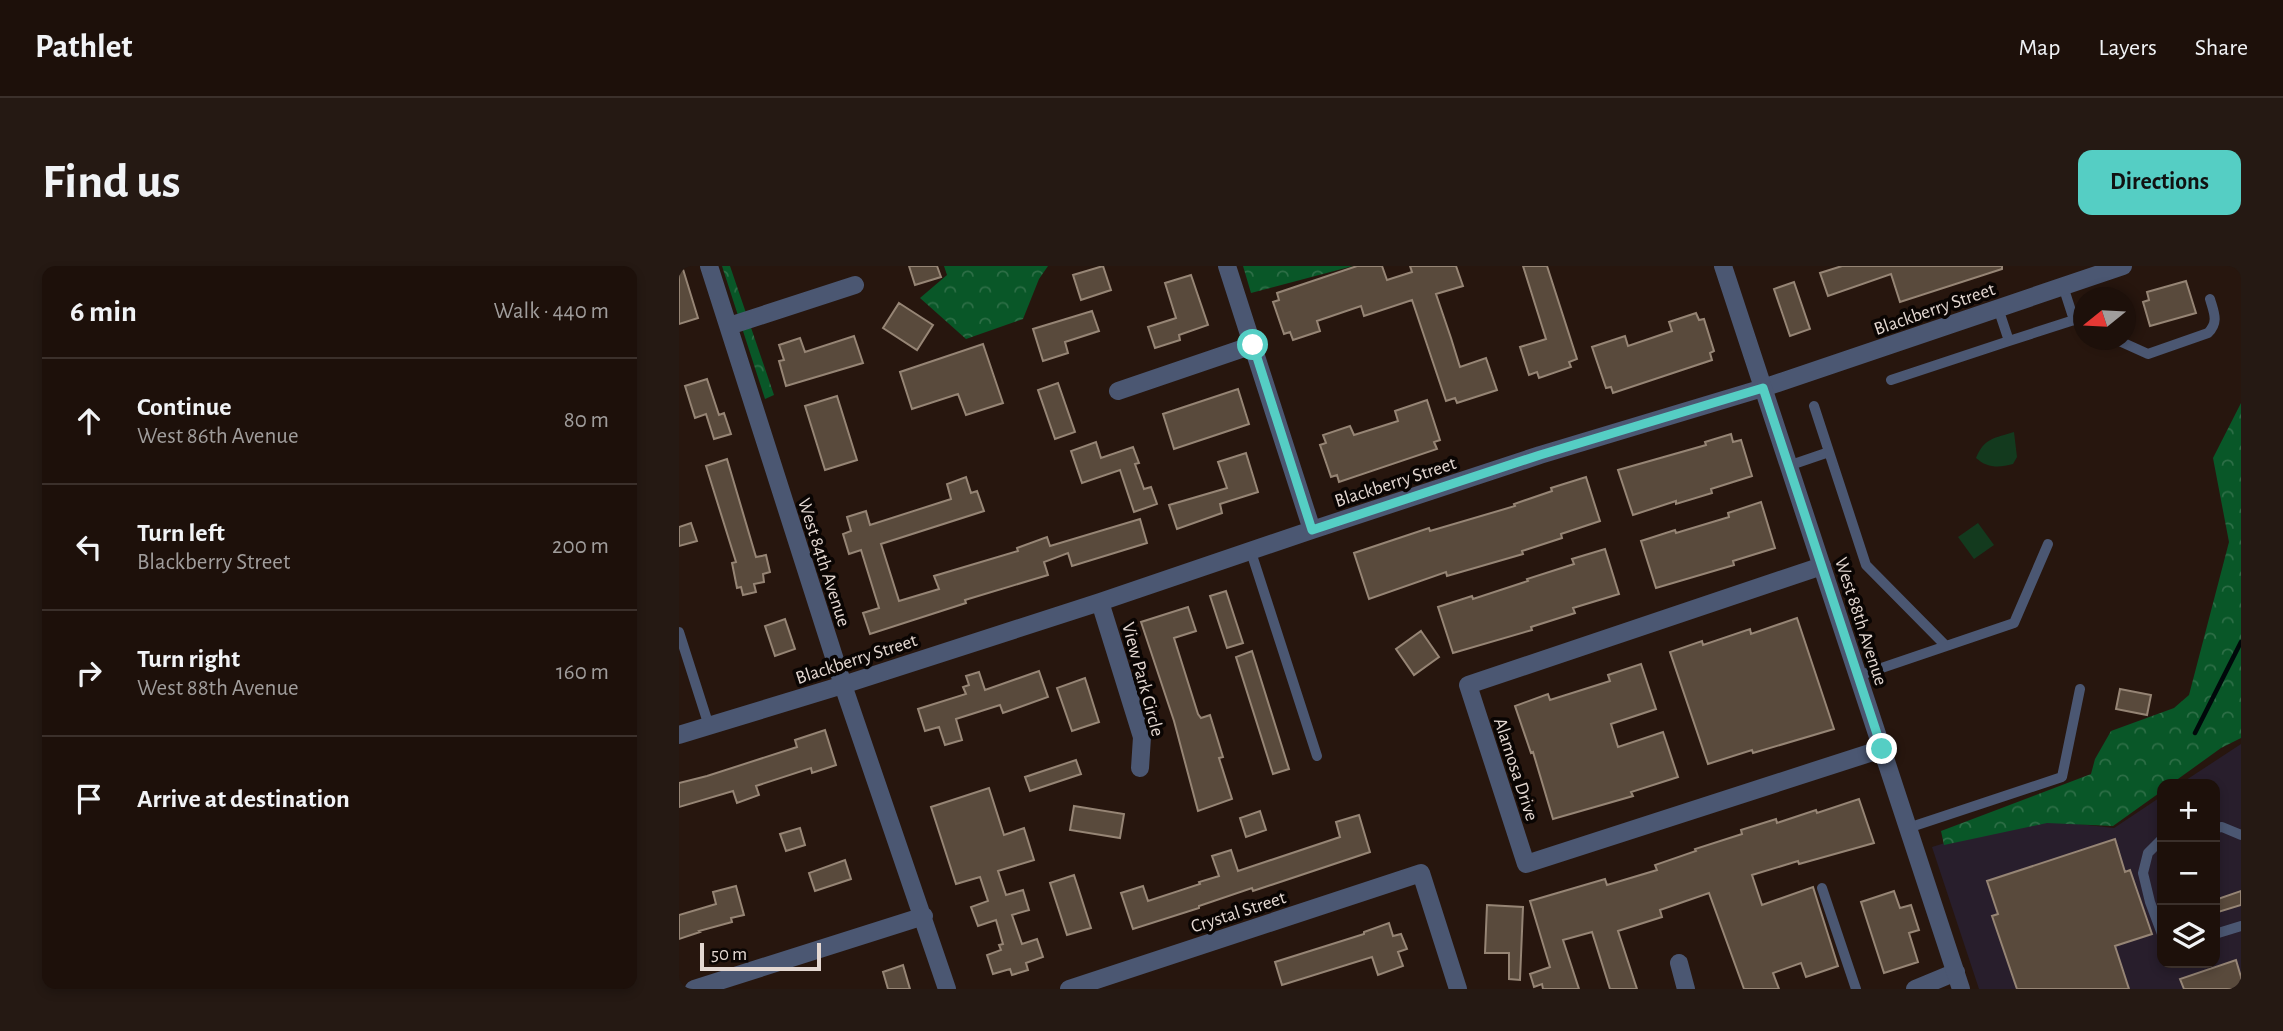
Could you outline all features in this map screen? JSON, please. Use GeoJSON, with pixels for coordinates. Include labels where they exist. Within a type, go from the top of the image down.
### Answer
{"type":"FeatureCollection","features":[{"type":"Feature","properties":{"kind":"street","name":"West 84th Avenue"},"geometry":{"type":"LineString","coordinates":[[709,266],[843,685],[947,989]]}},
{"type":"Feature","properties":{"kind":"street"},"geometry":{"type":"LineString","coordinates":[[1227,266],[1312,530]]}},
{"type":"Feature","properties":{"kind":"street","name":"West 88th Avenue"},"geometry":{"type":"LineString","coordinates":[[1723,266],[1958,981]]}},
{"type":"Feature","properties":{"kind":"street","name":"Blackberry Street"},"geometry":{"type":"LineString","coordinates":[[679,735],[1100,602],[1540,455],[1763,388],[2123,266]]}},
{"type":"Feature","properties":{"kind":"street"},"geometry":{"type":"LineString","coordinates":[[729,326],[855,285]]}},
{"type":"Feature","properties":{"kind":"street"},"geometry":{"type":"LineString","coordinates":[[1118,391],[1253,345]]}},
{"type":"Feature","properties":{"kind":"street","name":"Alamosa Drive"},"geometry":{"type":"LineString","coordinates":[[1822,566],[1468,685],[1526,864],[1882,749]]}},
{"type":"Feature","properties":{"kind":"street","name":"View Park Circle"},"geometry":{"type":"LineString","coordinates":[[1100,602],[1142,737],[1140,768]]}},
{"type":"Feature","properties":{"kind":"street","name":"Crystal Street"},"geometry":{"type":"LineString","coordinates":[[1069,989],[1421,873],[1458,989]]}},
{"type":"Feature","properties":{"kind":"street"},"geometry":{"type":"LineString","coordinates":[[694,989],[924,916]]}},
{"type":"Feature","properties":{"kind":"street"},"geometry":{"type":"LineString","coordinates":[[1679,963],[1686,989]]}},
{"type":"Feature","properties":{"kind":"street"},"geometry":{"type":"LineString","coordinates":[[1915,989],[1958,981]]}},
{"type":"Feature","properties":{"kind":"lane"},"geometry":{"type":"LineString","coordinates":[[2063,286],[2073,308]]}},
{"type":"Feature","properties":{"kind":"lane"},"geometry":{"type":"LineString","coordinates":[[2136,349],[2148,354],[2208,333],[2214,327],[2216,318],[2210,299]]}},
{"type":"Feature","properties":{"kind":"lane"},"geometry":{"type":"LineString","coordinates":[[1998,308],[2009,341]]}},
{"type":"Feature","properties":{"kind":"lane"},"geometry":{"type":"LineString","coordinates":[[1891,380],[2009,341],[2073,324]]}},
{"type":"Feature","properties":{"kind":"lane"},"geometry":{"type":"LineString","coordinates":[[1814,406],[1865,565],[1946,646]]}},
{"type":"Feature","properties":{"kind":"lane"},"geometry":{"type":"LineString","coordinates":[[1788,466],[1829,452]]}},
{"type":"Feature","properties":{"kind":"lane"},"geometry":{"type":"LineString","coordinates":[[1858,676],[2014,623],[2048,544]]}},
{"type":"Feature","properties":{"kind":"lane"},"geometry":{"type":"LineString","coordinates":[[1251,552],[1317,756]]}},
{"type":"Feature","properties":{"kind":"lane"},"geometry":{"type":"LineString","coordinates":[[679,632],[709,726]]}},
{"type":"Feature","properties":{"kind":"lane"},"geometry":{"type":"LineString","coordinates":[[1908,828],[2061,777],[2080,689]]}},
{"type":"Feature","properties":{"kind":"lane"},"geometry":{"type":"LineString","coordinates":[[2220,827],[2241,835]]}},
{"type":"Feature","properties":{"kind":"lane"},"geometry":{"type":"LineString","coordinates":[[2157,921],[2143,873],[2148,853],[2159,842]]}},
{"type":"Feature","properties":{"kind":"lane"},"geometry":{"type":"LineString","coordinates":[[1822,888],[1856,989]]}},
{"type":"Feature","properties":{"kind":"lane"},"geometry":{"type":"LineString","coordinates":[[2220,932],[2241,926]]}},
{"type":"Feature","properties":{"kind":"shaded area"},"geometry":{"type":"Polygon","coordinates":[[[2241,744],[2241,989],[1979,989],[1932,847],[2025,818],[2114,828],[2157,799],[2157,968],[2220,968],[2220,779],[2188,779],[2241,744]]]}},
{"type":"Feature","properties":{"kind":"green space"},"geometry":{"type":"Polygon","coordinates":[[[722,266],[730,266],[774,395],[765,399],[722,266]]]}},
{"type":"Feature","properties":{"kind":"green space"},"geometry":{"type":"Polygon","coordinates":[[[944,266],[1048,266],[1039,279],[1023,319],[966,339],[920,298],[947,275],[944,266]]]}},
{"type":"Feature","properties":{"kind":"green space"},"geometry":{"type":"Polygon","coordinates":[[[1243,266],[1353,266],[1251,293],[1243,266]]]}},
{"type":"Feature","properties":{"kind":"green space"},"geometry":{"type":"Polygon","coordinates":[[[2241,403],[2241,738],[2221,748],[2178,779],[2157,779],[2157,795],[2113,826],[2047,823],[1944,845],[1941,831],[2091,774],[2095,759],[2111,731],[2174,708],[2189,695],[2229,542],[2213,458],[2241,403]]]}},
{"type":"Feature","properties":{"kind":"green space"},"geometry":{"type":"Polygon","coordinates":[[[2014,432],[2017,457],[2013,464],[1993,466],[1976,458],[1987,443],[2014,432]]]}},
{"type":"Feature","properties":{"kind":"green space"},"geometry":{"type":"Polygon","coordinates":[[[1978,523],[1994,545],[1974,559],[1958,537],[1978,523]]]}},
{"type":"Feature","properties":{"kind":"building"},"geometry":{"type":"Polygon","coordinates":[[[682,266],[698,318],[679,324],[679,267],[682,266]]]}},
{"type":"Feature","properties":{"kind":"building"},"geometry":{"type":"Polygon","coordinates":[[[909,266],[937,266],[941,277],[915,285],[909,266]]]}},
{"type":"Feature","properties":{"kind":"building"},"geometry":{"type":"Polygon","coordinates":[[[1103,266],[1111,290],[1081,300],[1073,275],[1103,266]]]}},
{"type":"Feature","properties":{"kind":"building"},"geometry":{"type":"Polygon","coordinates":[[[1357,266],[1382,266],[1387,280],[1412,272],[1410,266],[1456,266],[1463,286],[1436,294],[1460,367],[1486,358],[1497,390],[1457,403],[1455,398],[1446,401],[1412,300],[1364,316],[1361,306],[1317,321],[1320,331],[1293,340],[1290,332],[1284,334],[1273,302],[1279,300],[1277,293],[1357,266]]]}},
{"type":"Feature","properties":{"kind":"building"},"geometry":{"type":"Polygon","coordinates":[[[1523,266],[1547,266],[1577,359],[1569,362],[1571,367],[1539,378],[1537,372],[1529,375],[1520,347],[1546,339],[1523,266]]]}},
{"type":"Feature","properties":{"kind":"building"},"geometry":{"type":"Polygon","coordinates":[[[1842,266],[2002,266],[2002,269],[1900,302],[1891,274],[1828,296],[1820,273],[1842,266]]]}},
{"type":"Feature","properties":{"kind":"building"},"geometry":{"type":"Polygon","coordinates":[[[1191,275],[1208,325],[1179,335],[1180,340],[1155,348],[1148,327],[1176,318],[1165,283],[1191,275]]]}},
{"type":"Feature","properties":{"kind":"building"},"geometry":{"type":"Polygon","coordinates":[[[2186,281],[2196,313],[2150,326],[2143,302],[2149,300],[2147,292],[2186,281]]]}},
{"type":"Feature","properties":{"kind":"building"},"geometry":{"type":"Polygon","coordinates":[[[1794,282],[1810,329],[1790,336],[1774,289],[1794,282]]]}},
{"type":"Feature","properties":{"kind":"building"},"geometry":{"type":"Polygon","coordinates":[[[899,303],[933,325],[917,350],[883,328],[899,303]]]}},
{"type":"Feature","properties":{"kind":"building"},"geometry":{"type":"Polygon","coordinates":[[[1092,311],[1099,331],[1065,342],[1068,353],[1043,361],[1033,329],[1092,311]]]}},
{"type":"Feature","properties":{"kind":"building"},"geometry":{"type":"Polygon","coordinates":[[[1696,313],[1699,320],[1704,319],[1714,351],[1710,353],[1712,360],[1613,393],[1611,387],[1606,388],[1592,347],[1625,336],[1628,346],[1672,331],[1669,322],[1696,313]]]}},
{"type":"Feature","properties":{"kind":"building"},"geometry":{"type":"Polygon","coordinates":[[[854,336],[863,363],[786,386],[779,361],[784,360],[779,345],[800,338],[805,352],[854,336]]]}},
{"type":"Feature","properties":{"kind":"building"},"geometry":{"type":"Polygon","coordinates":[[[983,344],[1003,403],[966,415],[958,394],[912,409],[900,372],[983,344]]]}},
{"type":"Feature","properties":{"kind":"building"},"geometry":{"type":"Polygon","coordinates":[[[707,379],[719,415],[724,413],[731,434],[714,439],[706,414],[695,418],[685,386],[707,379]]]}},
{"type":"Feature","properties":{"kind":"building"},"geometry":{"type":"Polygon","coordinates":[[[1058,383],[1075,432],[1055,439],[1038,390],[1058,383]]]}},
{"type":"Feature","properties":{"kind":"building"},"geometry":{"type":"Polygon","coordinates":[[[1238,389],[1249,424],[1174,449],[1163,414],[1238,389]]]}},
{"type":"Feature","properties":{"kind":"building"},"geometry":{"type":"Polygon","coordinates":[[[837,396],[857,460],[825,470],[805,406],[837,396]]]}},
{"type":"Feature","properties":{"kind":"building"},"geometry":{"type":"Polygon","coordinates":[[[1427,400],[1440,440],[1434,442],[1437,449],[1339,482],[1337,475],[1331,477],[1320,445],[1326,443],[1323,435],[1350,426],[1354,435],[1398,421],[1395,411],[1427,400]]]}},
{"type":"Feature","properties":{"kind":"building"},"geometry":{"type":"Polygon","coordinates":[[[1731,434],[1733,442],[1741,440],[1752,476],[1711,489],[1712,493],[1633,515],[1618,470],[1706,445],[1705,442],[1731,434]]]}},
{"type":"Feature","properties":{"kind":"building"},"geometry":{"type":"Polygon","coordinates":[[[1096,442],[1101,458],[1133,447],[1139,463],[1135,464],[1144,489],[1151,487],[1157,504],[1134,512],[1120,470],[1082,483],[1071,451],[1096,442]]]}},
{"type":"Feature","properties":{"kind":"building"},"geometry":{"type":"Polygon","coordinates":[[[1246,453],[1258,492],[1220,504],[1222,513],[1177,529],[1169,505],[1227,488],[1218,462],[1246,453]]]}},
{"type":"Feature","properties":{"kind":"building"},"geometry":{"type":"Polygon","coordinates":[[[727,459],[756,557],[766,555],[770,572],[763,574],[764,582],[754,584],[756,592],[743,595],[741,587],[737,588],[732,563],[736,562],[706,466],[727,459]]]}},
{"type":"Feature","properties":{"kind":"building"},"geometry":{"type":"Polygon","coordinates":[[[966,477],[971,493],[977,491],[984,511],[881,544],[899,601],[939,589],[934,576],[1018,551],[1017,548],[1047,537],[1050,546],[1140,519],[1147,543],[1072,566],[1068,553],[1044,562],[1048,575],[965,600],[966,603],[870,634],[863,613],[879,608],[861,550],[849,554],[843,534],[851,531],[847,517],[866,511],[870,525],[951,499],[947,484],[966,477]]]}},
{"type":"Feature","properties":{"kind":"building"},"geometry":{"type":"Polygon","coordinates":[[[1586,477],[1600,521],[1561,534],[1562,538],[1522,551],[1523,554],[1447,576],[1446,572],[1369,599],[1354,553],[1429,528],[1430,531],[1515,506],[1514,504],[1552,491],[1551,488],[1586,477]]]}},
{"type":"Feature","properties":{"kind":"building"},"geometry":{"type":"Polygon","coordinates":[[[1761,502],[1775,548],[1733,561],[1734,565],[1656,588],[1641,541],[1729,517],[1728,513],[1761,502]]]}},
{"type":"Feature","properties":{"kind":"building"},"geometry":{"type":"Polygon","coordinates":[[[691,523],[697,541],[679,546],[679,527],[691,523]]]}},
{"type":"Feature","properties":{"kind":"building"},"geometry":{"type":"Polygon","coordinates":[[[1605,549],[1619,594],[1573,608],[1575,613],[1531,627],[1532,630],[1453,653],[1438,607],[1528,581],[1527,579],[1574,564],[1572,559],[1605,549]]]}},
{"type":"Feature","properties":{"kind":"building"},"geometry":{"type":"Polygon","coordinates":[[[1226,591],[1243,643],[1227,648],[1210,596],[1226,591]]]}},
{"type":"Feature","properties":{"kind":"building"},"geometry":{"type":"Polygon","coordinates":[[[1188,607],[1196,631],[1174,638],[1198,714],[1201,718],[1210,715],[1223,757],[1219,758],[1232,799],[1198,811],[1174,721],[1141,622],[1188,607]]]}},
{"type":"Feature","properties":{"kind":"building"},"geometry":{"type":"Polygon","coordinates":[[[1797,618],[1834,729],[1708,764],[1670,652],[1702,641],[1703,645],[1750,629],[1751,634],[1797,618]]]}},
{"type":"Feature","properties":{"kind":"building"},"geometry":{"type":"Polygon","coordinates":[[[785,619],[795,649],[775,656],[765,626],[785,619]]]}},
{"type":"Feature","properties":{"kind":"building"},"geometry":{"type":"Polygon","coordinates":[[[1421,631],[1439,657],[1414,675],[1396,649],[1421,631]]]}},
{"type":"Feature","properties":{"kind":"building"},"geometry":{"type":"Polygon","coordinates":[[[1252,651],[1289,769],[1273,774],[1236,657],[1252,651]]]}},
{"type":"Feature","properties":{"kind":"building"},"geometry":{"type":"Polygon","coordinates":[[[1641,664],[1656,709],[1611,724],[1618,747],[1663,732],[1678,777],[1631,792],[1633,796],[1553,819],[1533,752],[1531,753],[1515,706],[1548,694],[1550,700],[1610,681],[1608,675],[1641,664]]]}},
{"type":"Feature","properties":{"kind":"building"},"geometry":{"type":"Polygon","coordinates":[[[1039,671],[1048,697],[1003,713],[1000,705],[956,719],[962,740],[945,745],[939,727],[925,731],[918,709],[966,694],[963,687],[969,685],[966,676],[979,672],[985,690],[1039,671]]]}},
{"type":"Feature","properties":{"kind":"building"},"geometry":{"type":"Polygon","coordinates":[[[1085,678],[1099,722],[1072,731],[1057,688],[1085,678]]]}},
{"type":"Feature","properties":{"kind":"building"},"geometry":{"type":"Polygon","coordinates":[[[2120,689],[2151,695],[2147,715],[2116,709],[2120,689]]]}},
{"type":"Feature","properties":{"kind":"building"},"geometry":{"type":"Polygon","coordinates":[[[825,730],[836,765],[812,773],[811,768],[756,786],[759,795],[737,803],[733,791],[679,807],[679,783],[797,747],[795,740],[825,730]]]}},
{"type":"Feature","properties":{"kind":"building"},"geometry":{"type":"Polygon","coordinates":[[[1076,760],[1081,774],[1030,791],[1025,777],[1076,760]]]}},
{"type":"Feature","properties":{"kind":"building"},"geometry":{"type":"Polygon","coordinates":[[[989,788],[1004,835],[1024,828],[1034,860],[998,871],[1006,895],[1023,890],[1029,910],[1012,915],[1022,944],[1037,939],[1043,957],[1026,963],[1028,970],[1012,975],[1010,969],[993,974],[987,955],[1001,950],[999,945],[1003,944],[996,920],[978,926],[971,907],[988,901],[980,877],[956,884],[931,807],[989,788]]]}},
{"type":"Feature","properties":{"kind":"building"},"geometry":{"type":"Polygon","coordinates":[[[1859,799],[1874,843],[1752,875],[1762,905],[1813,887],[1838,966],[1806,977],[1801,963],[1773,973],[1779,989],[1744,989],[1709,893],[1660,910],[1662,917],[1618,931],[1637,989],[1610,989],[1592,932],[1563,940],[1579,989],[1543,989],[1542,984],[1534,987],[1530,974],[1550,967],[1530,901],[1605,879],[1607,885],[1657,870],[1655,865],[1742,834],[1741,830],[1776,819],[1777,823],[1816,810],[1817,813],[1859,799]]]}},
{"type":"Feature","properties":{"kind":"building"},"geometry":{"type":"Polygon","coordinates":[[[1074,806],[1124,814],[1120,838],[1070,830],[1074,806]]]}},
{"type":"Feature","properties":{"kind":"building"},"geometry":{"type":"Polygon","coordinates":[[[1260,811],[1266,830],[1246,837],[1240,818],[1260,811]]]}},
{"type":"Feature","properties":{"kind":"building"},"geometry":{"type":"Polygon","coordinates":[[[1359,815],[1370,852],[1253,891],[1252,888],[1133,929],[1121,893],[1143,886],[1148,901],[1200,884],[1199,882],[1219,876],[1212,856],[1231,850],[1238,871],[1340,837],[1336,822],[1359,815]]]}},
{"type":"Feature","properties":{"kind":"building"},"geometry":{"type":"Polygon","coordinates":[[[800,828],[805,845],[786,851],[780,834],[800,828]]]}},
{"type":"Feature","properties":{"kind":"building"},"geometry":{"type":"Polygon","coordinates":[[[2115,839],[2125,872],[2130,870],[2152,934],[2115,946],[2129,989],[2017,989],[1992,916],[1998,914],[1987,881],[2115,839]]]}},
{"type":"Feature","properties":{"kind":"building"},"geometry":{"type":"Polygon","coordinates":[[[845,860],[851,879],[815,891],[809,873],[845,860]]]}},
{"type":"Feature","properties":{"kind":"building"},"geometry":{"type":"Polygon","coordinates":[[[1074,875],[1091,928],[1067,935],[1050,883],[1074,875]]]}},
{"type":"Feature","properties":{"kind":"building"},"geometry":{"type":"Polygon","coordinates":[[[736,886],[744,915],[731,918],[732,922],[679,939],[679,915],[716,904],[713,892],[736,886]]]}},
{"type":"Feature","properties":{"kind":"building"},"geometry":{"type":"Polygon","coordinates":[[[1894,891],[1900,908],[1911,905],[1919,930],[1909,933],[1918,962],[1884,973],[1861,902],[1894,891]]]}},
{"type":"Feature","properties":{"kind":"building"},"geometry":{"type":"Polygon","coordinates":[[[2241,891],[2241,905],[2220,911],[2220,898],[2241,891]]]}},
{"type":"Feature","properties":{"kind":"building"},"geometry":{"type":"Polygon","coordinates":[[[1487,905],[1523,907],[1520,980],[1509,979],[1509,953],[1485,953],[1487,905]]]}},
{"type":"Feature","properties":{"kind":"building"},"geometry":{"type":"Polygon","coordinates":[[[1389,923],[1393,936],[1401,934],[1407,949],[1398,952],[1403,966],[1378,975],[1372,957],[1282,985],[1275,962],[1364,934],[1389,923]]]}},
{"type":"Feature","properties":{"kind":"building"},"geometry":{"type":"Polygon","coordinates":[[[2236,960],[2241,989],[2184,989],[2180,979],[2220,968],[2220,965],[2236,960]]]}},
{"type":"Feature","properties":{"kind":"building"},"geometry":{"type":"Polygon","coordinates":[[[903,965],[910,989],[888,989],[883,972],[903,965]]]}},
{"type":"Feature","properties":{"kind":"waterway"},"geometry":{"type":"LineString","coordinates":[[2195,733],[2241,642]]}},
{"type":"Feature","properties":{"kind":"route"},"geometry":{"type":"LineString","coordinates":[[1253,345],[1312,530],[1540,455],[1763,388],[1882,749]]}}]}
